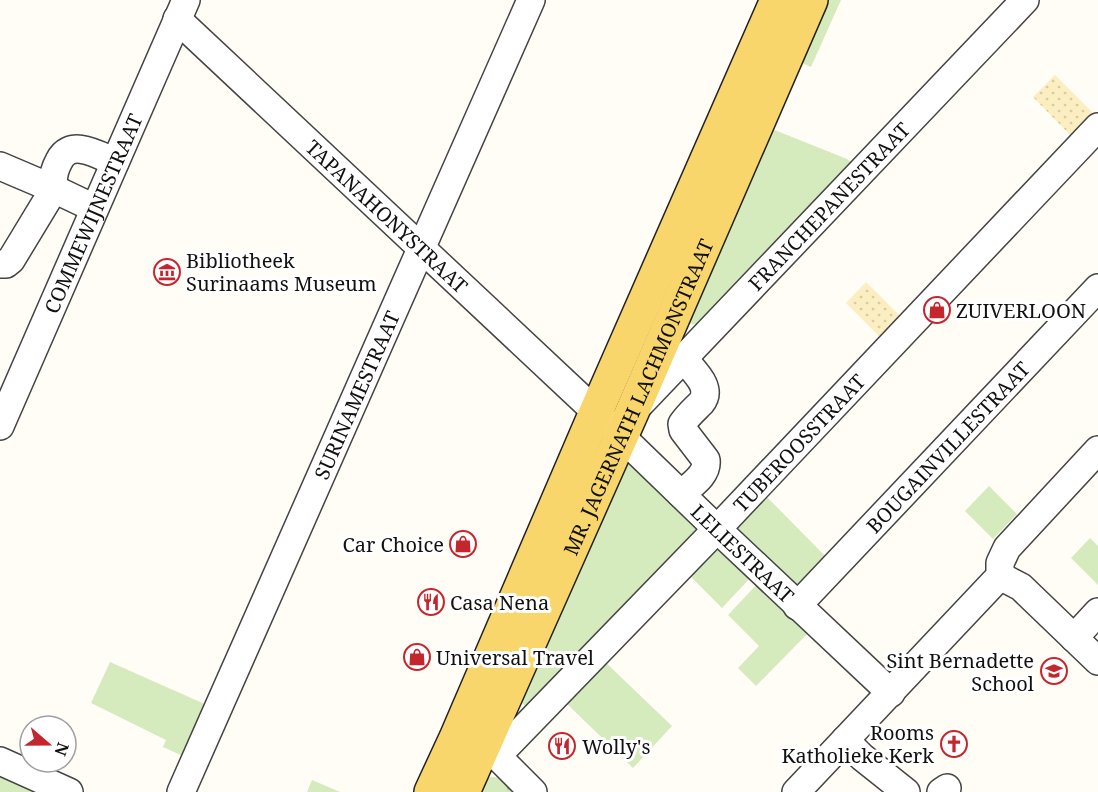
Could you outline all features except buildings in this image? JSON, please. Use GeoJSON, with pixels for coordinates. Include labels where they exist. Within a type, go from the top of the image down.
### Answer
{"type":"FeatureCollection","features":[{"type":"Feature","properties":{"kind":"main road","name":"MR. JAGERNATH LACHMONSTRAAT"},"geometry":{"type":"LineString","coordinates":[[431,792],[478,748],[626,424],[766,64],[777,0]]}},
{"type":"Feature","properties":{"kind":"main road","name":"MR. JAGERNATH LACHMONSTRAAT"},"geometry":{"type":"LineString","coordinates":[[463,792],[597,412],[766,64],[811,0]]}},
{"type":"Feature","properties":{"kind":"street","name":"SURINAMESTRAAT"},"geometry":{"type":"LineString","coordinates":[[181,792],[531,0]]}},
{"type":"Feature","properties":{"kind":"street","name":"FRANCHEPANESTRAAT"},"geometry":{"type":"LineString","coordinates":[[626,424],[683,358],[1024,1]]}},
{"type":"Feature","properties":{"kind":"street","name":"TAPANAHONYSTRAAT"},"geometry":{"type":"LineString","coordinates":[[182,9],[422,247],[597,412]]}},
{"type":"Feature","properties":{"kind":"street","name":"COMMEWIJNESTRAAT"},"geometry":{"type":"LineString","coordinates":[[0,426],[182,9]]}},
{"type":"Feature","properties":{"kind":"street","name":"TUBEROOSSTRAAT"},"geometry":{"type":"LineString","coordinates":[[478,748],[717,529],[1098,127]]}},
{"type":"Feature","properties":{"kind":"street"},"geometry":{"type":"LineString","coordinates":[[0,264],[6,264],[11,260],[54,189],[54,170],[63,153],[73,148],[88,151],[115,162]]}},
{"type":"Feature","properties":{"kind":"street"},"geometry":{"type":"LineString","coordinates":[[0,166],[94,208]]}},
{"type":"Feature","properties":{"kind":"street","name":"BOUGAINVILLESTRAAT"},"geometry":{"type":"LineString","coordinates":[[797,606],[1098,288]]}},
{"type":"Feature","properties":{"kind":"street"},"geometry":{"type":"LineString","coordinates":[[681,494],[700,477],[706,465],[706,460],[683,430],[682,424],[704,399],[705,393],[703,383],[683,358]]}},
{"type":"Feature","properties":{"kind":"street","name":"LELIESTRAAT"},"geometry":{"type":"LineString","coordinates":[[597,412],[626,424],[681,494],[891,693]]}},
{"type":"Feature","properties":{"kind":"street"},"geometry":{"type":"LineString","coordinates":[[796,792],[1000,576],[1000,563],[1006,548],[1098,450]]}},
{"type":"Feature","properties":{"kind":"street"},"geometry":{"type":"LineString","coordinates":[[1000,576],[1012,580],[1021,587],[1098,661]]}},
{"type":"Feature","properties":{"kind":"street"},"geometry":{"type":"LineString","coordinates":[[1074,638],[1098,612]]}},
{"type":"Feature","properties":{"kind":"street"},"geometry":{"type":"LineString","coordinates":[[846,740],[862,757],[906,792]]}},
{"type":"Feature","properties":{"kind":"street"},"geometry":{"type":"LineString","coordinates":[[478,748],[533,792]]}},
{"type":"Feature","properties":{"kind":"street"},"geometry":{"type":"LineString","coordinates":[[0,762],[69,792]]}},
{"type":"Feature","properties":{"kind":"green space"},"geometry":{"type":"Polygon","coordinates":[[[820,0],[841,0],[811,67],[793,59],[820,0]]]}},
{"type":"Feature","properties":{"kind":"green space"},"geometry":{"type":"Polygon","coordinates":[[[772,129],[847,159],[853,167],[700,325],[688,324],[772,129]]]}},
{"type":"Feature","properties":{"kind":"green space"},"geometry":{"type":"Polygon","coordinates":[[[625,462],[633,462],[694,522],[697,530],[694,540],[527,707],[516,699],[625,462]]]}},
{"type":"Feature","properties":{"kind":"green space"},"geometry":{"type":"Polygon","coordinates":[[[989,486],[1017,514],[993,539],[965,511],[989,486]]]}},
{"type":"Feature","properties":{"kind":"green space"},"geometry":{"type":"Polygon","coordinates":[[[759,489],[830,561],[799,590],[730,532],[759,489]]]}},
{"type":"Feature","properties":{"kind":"green space"},"geometry":{"type":"Polygon","coordinates":[[[1090,538],[1098,546],[1098,585],[1071,558],[1090,538]]]}},
{"type":"Feature","properties":{"kind":"green space"},"geometry":{"type":"Polygon","coordinates":[[[717,545],[753,575],[722,608],[684,570],[717,545]]]}},
{"type":"Feature","properties":{"kind":"green space"},"geometry":{"type":"Polygon","coordinates":[[[760,581],[811,630],[756,686],[738,668],[759,646],[728,615],[760,581]]]}},
{"type":"Feature","properties":{"kind":"green space"},"geometry":{"type":"Polygon","coordinates":[[[601,658],[672,726],[633,768],[562,699],[601,658]]]}},
{"type":"Feature","properties":{"kind":"green space"},"geometry":{"type":"Polygon","coordinates":[[[110,662],[207,705],[185,757],[163,747],[166,740],[91,703],[110,662]]]}},
{"type":"Feature","properties":{"kind":"green space"},"geometry":{"type":"Polygon","coordinates":[[[0,770],[50,792],[0,792],[0,770]]]}},
{"type":"Feature","properties":{"kind":"green space"},"geometry":{"type":"Polygon","coordinates":[[[505,778],[519,792],[475,792],[481,779],[505,778]]]}},
{"type":"Feature","properties":{"kind":"green space"},"geometry":{"type":"Polygon","coordinates":[[[312,780],[340,792],[307,792],[312,780]]]}},
{"type":"Feature","properties":{"kind":"sand"},"geometry":{"type":"Polygon","coordinates":[[[1055,75],[1098,118],[1076,141],[1033,97],[1055,75]]]}},
{"type":"Feature","properties":{"kind":"sand"},"geometry":{"type":"Polygon","coordinates":[[[866,282],[904,320],[884,341],[846,303],[866,282]]]}},
{"type":"Feature","properties":{"kind":"place","name":"Bibliotheek Surinaams Museum"},"geometry":{"type":"Point","coordinates":[167,272]}},
{"type":"Feature","properties":{"kind":"place","name":"ZUIVERLOON"},"geometry":{"type":"Point","coordinates":[937,310]}},
{"type":"Feature","properties":{"kind":"place","name":"Car Choice"},"geometry":{"type":"Point","coordinates":[463,544]}},
{"type":"Feature","properties":{"kind":"place","name":"Casa Nena"},"geometry":{"type":"Point","coordinates":[431,602]}},
{"type":"Feature","properties":{"kind":"place","name":"Universal Travel"},"geometry":{"type":"Point","coordinates":[417,657]}},
{"type":"Feature","properties":{"kind":"place","name":"Sint Bernadette School"},"geometry":{"type":"Point","coordinates":[1054,671]}},
{"type":"Feature","properties":{"kind":"place","name":"Rooms Katholieke Kerk"},"geometry":{"type":"Point","coordinates":[954,744]}},
{"type":"Feature","properties":{"kind":"place","name":"Wolly's"},"geometry":{"type":"Point","coordinates":[562,746]}}]}
